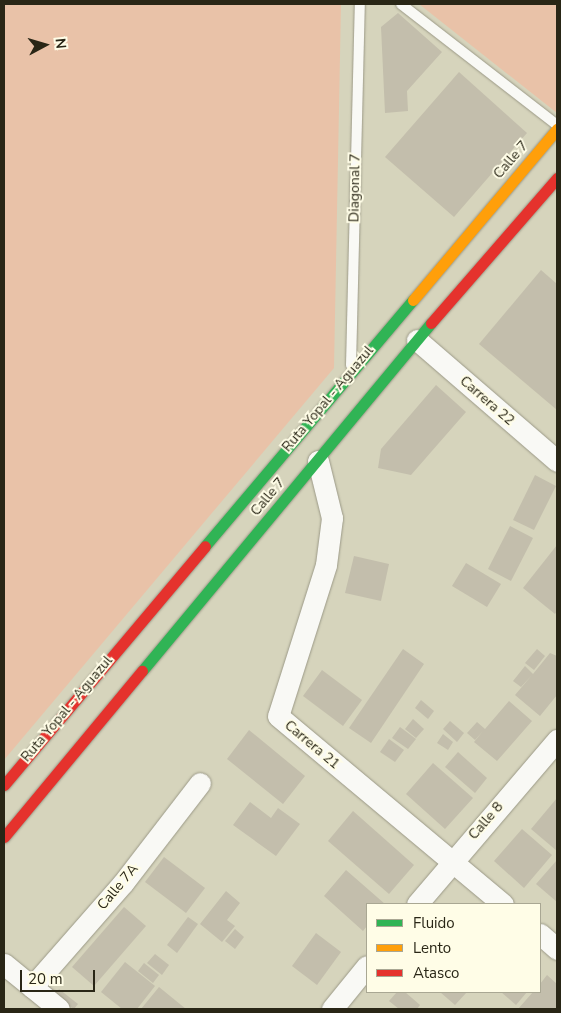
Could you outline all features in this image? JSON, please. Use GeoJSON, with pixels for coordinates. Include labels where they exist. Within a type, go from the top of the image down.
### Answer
{"type":"FeatureCollection","features":[{"type":"Feature","properties":{"kind":"main road","name":"Calle 7"},"geometry":{"type":"LineString","coordinates":[[4,837],[418,340],[557,178]]}},
{"type":"Feature","properties":{"kind":"street","name":"Carrera 22"},"geometry":{"type":"LineString","coordinates":[[418,340],[557,461]]}},
{"type":"Feature","properties":{"kind":"street","name":"Carrera 21"},"geometry":{"type":"LineString","coordinates":[[318,461],[332,518],[326,565],[278,716],[502,903]]}},
{"type":"Feature","properties":{"kind":"street","name":"Calle 8"},"geometry":{"type":"LineString","coordinates":[[418,903],[557,740]]}},
{"type":"Feature","properties":{"kind":"street","name":"Calle 7A"},"geometry":{"type":"LineString","coordinates":[[32,987],[123,883],[200,783]]}},
{"type":"Feature","properties":{"kind":"street"},"geometry":{"type":"LineString","coordinates":[[541,935],[557,949]]}},
{"type":"Feature","properties":{"kind":"street"},"geometry":{"type":"LineString","coordinates":[[4,964],[59,1009]]}},
{"type":"Feature","properties":{"kind":"street"},"geometry":{"type":"LineString","coordinates":[[332,1009],[366,967]]}},
{"type":"Feature","properties":{"kind":"lane","name":"Diagonal 7"},"geometry":{"type":"LineString","coordinates":[[351,371],[360,4]]}},
{"type":"Feature","properties":{"kind":"lane"},"geometry":{"type":"LineString","coordinates":[[401,4],[557,125]]}},
{"type":"Feature","properties":{"kind":"lane","name":"Ruta Yopal - Aguazul"},"geometry":{"type":"LineString","coordinates":[[4,785],[351,371],[557,129]]}},
{"type":"Feature","properties":{"kind":"shaded area"},"geometry":{"type":"Polygon","coordinates":[[[4,4],[341,4],[334,368],[4,760],[4,4]]]}},
{"type":"Feature","properties":{"kind":"shaded area"},"geometry":{"type":"Polygon","coordinates":[[[419,4],[557,4],[557,113],[419,4]]]}},
{"type":"Feature","properties":{"kind":"building"},"geometry":{"type":"Polygon","coordinates":[[[398,13],[442,52],[407,91],[408,111],[385,113],[381,27],[398,13]]]}},
{"type":"Feature","properties":{"kind":"building"},"geometry":{"type":"Polygon","coordinates":[[[459,72],[527,133],[454,217],[385,157],[459,72]]]}},
{"type":"Feature","properties":{"kind":"building"},"geometry":{"type":"Polygon","coordinates":[[[541,270],[557,284],[557,410],[479,344],[541,270]]]}},
{"type":"Feature","properties":{"kind":"building"},"geometry":{"type":"Polygon","coordinates":[[[436,385],[466,412],[411,475],[378,468],[381,449],[436,385]]]}},
{"type":"Feature","properties":{"kind":"building"},"geometry":{"type":"Polygon","coordinates":[[[535,475],[556,486],[534,530],[513,520],[535,475]]]}},
{"type":"Feature","properties":{"kind":"building"},"geometry":{"type":"Polygon","coordinates":[[[510,526],[533,538],[511,581],[488,569],[510,526]]]}},
{"type":"Feature","properties":{"kind":"building"},"geometry":{"type":"Polygon","coordinates":[[[557,545],[557,611],[555,614],[523,588],[557,545]]]}},
{"type":"Feature","properties":{"kind":"building"},"geometry":{"type":"Polygon","coordinates":[[[354,556],[389,564],[381,601],[345,593],[354,556]]]}},
{"type":"Feature","properties":{"kind":"building"},"geometry":{"type":"Polygon","coordinates":[[[466,563],[501,584],[487,607],[452,586],[466,563]]]}},
{"type":"Feature","properties":{"kind":"building"},"geometry":{"type":"Polygon","coordinates":[[[403,649],[424,664],[371,743],[349,728],[403,649]]]}},
{"type":"Feature","properties":{"kind":"building"},"geometry":{"type":"Polygon","coordinates":[[[537,649],[545,656],[534,670],[525,663],[537,649]]]}},
{"type":"Feature","properties":{"kind":"building"},"geometry":{"type":"Polygon","coordinates":[[[550,653],[557,656],[557,695],[540,716],[515,695],[532,675],[521,687],[513,681],[525,666],[533,674],[550,653]]]}},
{"type":"Feature","properties":{"kind":"building"},"geometry":{"type":"Polygon","coordinates":[[[322,670],[362,700],[343,726],[303,696],[322,670]]]}},
{"type":"Feature","properties":{"kind":"building"},"geometry":{"type":"Polygon","coordinates":[[[421,700],[434,711],[428,719],[415,708],[421,700]]]}},
{"type":"Feature","properties":{"kind":"building"},"geometry":{"type":"Polygon","coordinates":[[[509,701],[532,721],[497,761],[474,742],[483,731],[475,740],[467,733],[477,722],[485,729],[509,701]]]}},
{"type":"Feature","properties":{"kind":"building"},"geometry":{"type":"Polygon","coordinates":[[[413,719],[424,729],[416,738],[405,729],[413,719]]]}},
{"type":"Feature","properties":{"kind":"building"},"geometry":{"type":"Polygon","coordinates":[[[450,721],[464,733],[457,742],[443,729],[450,721]]]}},
{"type":"Feature","properties":{"kind":"building"},"geometry":{"type":"Polygon","coordinates":[[[400,727],[416,739],[408,749],[392,738],[400,727]]]}},
{"type":"Feature","properties":{"kind":"building"},"geometry":{"type":"Polygon","coordinates":[[[249,730],[305,776],[283,804],[227,759],[249,730]]]}},
{"type":"Feature","properties":{"kind":"building"},"geometry":{"type":"Polygon","coordinates":[[[443,734],[453,742],[448,750],[437,743],[443,734]]]}},
{"type":"Feature","properties":{"kind":"building"},"geometry":{"type":"Polygon","coordinates":[[[389,739],[404,750],[395,762],[380,752],[389,739]]]}},
{"type":"Feature","properties":{"kind":"building"},"geometry":{"type":"Polygon","coordinates":[[[458,752],[487,778],[475,793],[445,767],[458,752]]]}},
{"type":"Feature","properties":{"kind":"building"},"geometry":{"type":"Polygon","coordinates":[[[433,763],[473,798],[445,829],[406,794],[433,763]]]}},
{"type":"Feature","properties":{"kind":"building"},"geometry":{"type":"Polygon","coordinates":[[[557,798],[557,851],[531,829],[557,798]]]}},
{"type":"Feature","properties":{"kind":"building"},"geometry":{"type":"Polygon","coordinates":[[[250,802],[271,818],[278,808],[300,824],[276,856],[233,825],[250,802]]]}},
{"type":"Feature","properties":{"kind":"building"},"geometry":{"type":"Polygon","coordinates":[[[353,811],[414,865],[389,894],[328,841],[353,811]]]}},
{"type":"Feature","properties":{"kind":"building"},"geometry":{"type":"Polygon","coordinates":[[[522,829],[552,855],[524,888],[494,861],[522,829]]]}},
{"type":"Feature","properties":{"kind":"building"},"geometry":{"type":"Polygon","coordinates":[[[164,857],[205,888],[186,913],[145,882],[164,857]]]}},
{"type":"Feature","properties":{"kind":"building"},"geometry":{"type":"Polygon","coordinates":[[[557,860],[557,902],[536,884],[557,860]]]}},
{"type":"Feature","properties":{"kind":"building"},"geometry":{"type":"Polygon","coordinates":[[[346,870],[384,903],[366,903],[366,927],[363,931],[324,896],[346,870]]]}},
{"type":"Feature","properties":{"kind":"building"},"geometry":{"type":"Polygon","coordinates":[[[226,891],[240,903],[227,920],[235,926],[222,942],[200,924],[226,891]]]}},
{"type":"Feature","properties":{"kind":"building"},"geometry":{"type":"Polygon","coordinates":[[[124,907],[146,926],[94,986],[72,967],[124,907]]]}},
{"type":"Feature","properties":{"kind":"building"},"geometry":{"type":"Polygon","coordinates":[[[188,917],[198,924],[177,953],[167,945],[188,917]]]}},
{"type":"Feature","properties":{"kind":"building"},"geometry":{"type":"Polygon","coordinates":[[[235,929],[244,937],[235,949],[225,941],[235,929]]]}},
{"type":"Feature","properties":{"kind":"building"},"geometry":{"type":"Polygon","coordinates":[[[316,933],[341,952],[317,985],[292,966],[316,933]]]}},
{"type":"Feature","properties":{"kind":"building"},"geometry":{"type":"Polygon","coordinates":[[[155,954],[169,965],[162,975],[147,963],[155,954]]]}},
{"type":"Feature","properties":{"kind":"building"},"geometry":{"type":"Polygon","coordinates":[[[125,962],[155,986],[137,1009],[122,1009],[101,992],[125,962]]]}},
{"type":"Feature","properties":{"kind":"building"},"geometry":{"type":"Polygon","coordinates":[[[144,963],[159,975],[153,983],[138,971],[144,963]]]}},
{"type":"Feature","properties":{"kind":"building"},"geometry":{"type":"Polygon","coordinates":[[[547,975],[557,984],[557,1009],[518,1009],[532,993],[541,993],[541,983],[547,975]]]}},
{"type":"Feature","properties":{"kind":"building"},"geometry":{"type":"Polygon","coordinates":[[[159,987],[186,1009],[141,1009],[159,987]]]}},
{"type":"Feature","properties":{"kind":"building"},"geometry":{"type":"Polygon","coordinates":[[[59,989],[78,1004],[74,1009],[54,996],[59,989]]]}},
{"type":"Feature","properties":{"kind":"building"},"geometry":{"type":"Polygon","coordinates":[[[396,993],[406,993],[420,1005],[417,1009],[399,1009],[389,1001],[396,993]]]}},
{"type":"Feature","properties":{"kind":"building"},"geometry":{"type":"Polygon","coordinates":[[[441,993],[466,993],[455,1005],[441,993]]]}},
{"type":"Feature","properties":{"kind":"building"},"geometry":{"type":"Polygon","coordinates":[[[502,993],[526,993],[516,1005],[502,993]]]}},
{"type":"Feature","properties":{"kind":"traffic: fast"},"geometry":{"type":"LineString","coordinates":[[205,546],[413,300]]}},
{"type":"Feature","properties":{"kind":"traffic: fast"},"geometry":{"type":"LineString","coordinates":[[142,671],[431,323]]}},
{"type":"Feature","properties":{"kind":"traffic: slow"},"geometry":{"type":"LineString","coordinates":[[413,300],[557,129]]}},
{"type":"Feature","properties":{"kind":"traffic: jam"},"geometry":{"type":"LineString","coordinates":[[431,323],[557,178]]}},
{"type":"Feature","properties":{"kind":"traffic: jam"},"geometry":{"type":"LineString","coordinates":[[4,785],[205,546]]}},
{"type":"Feature","properties":{"kind":"traffic: jam"},"geometry":{"type":"LineString","coordinates":[[4,837],[142,671]]}}]}
